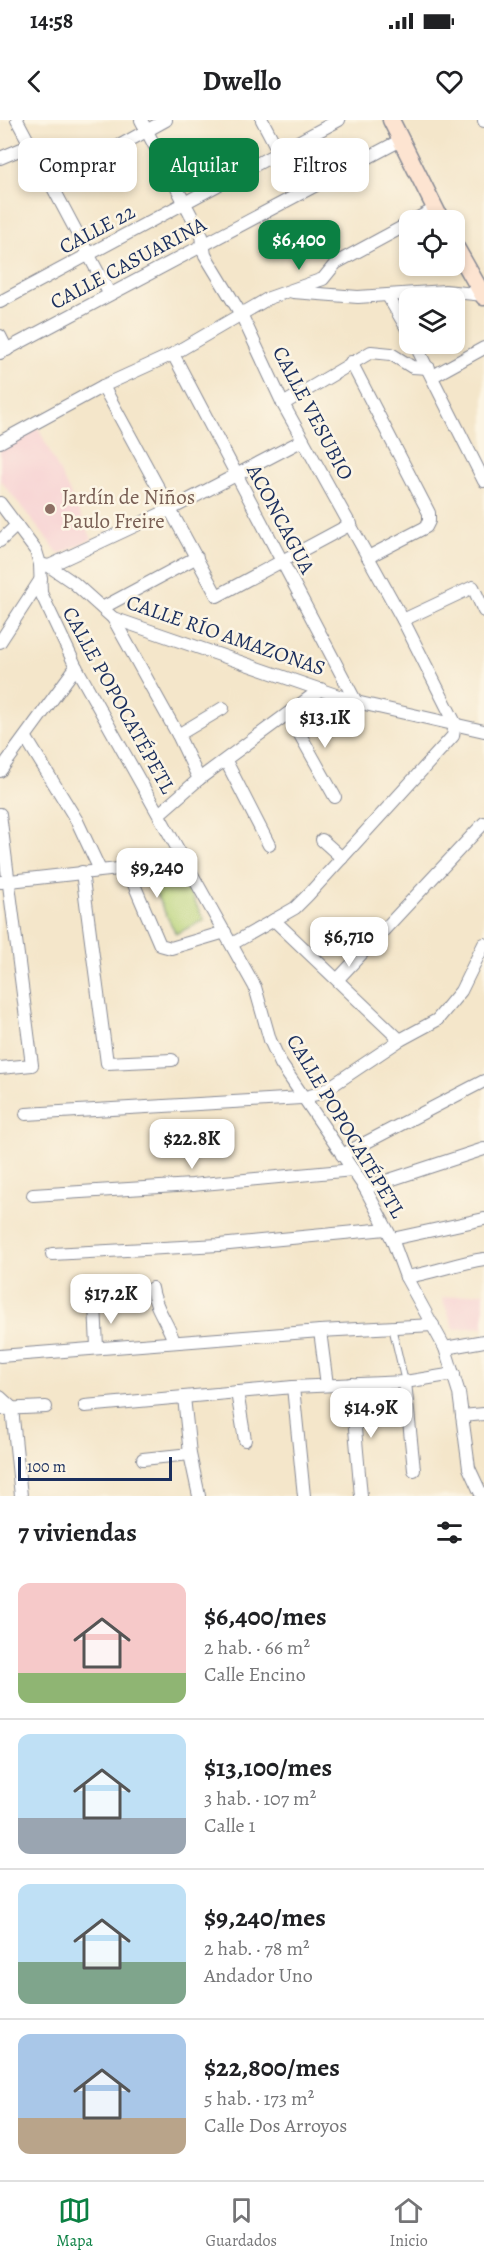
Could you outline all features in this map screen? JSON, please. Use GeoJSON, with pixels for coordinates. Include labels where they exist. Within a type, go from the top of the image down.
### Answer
{"type":"FeatureCollection","features":[{"type":"Feature","properties":{"kind":"main road"},"geometry":{"type":"LineString","coordinates":[[391,120],[436,210]]}},
{"type":"Feature","properties":{"kind":"main road"},"geometry":{"type":"LineString","coordinates":[[465,263],[484,296]]}},
{"type":"Feature","properties":{"kind":"street"},"geometry":{"type":"LineString","coordinates":[[17,120],[27,138]]}},
{"type":"Feature","properties":{"kind":"street","name":"CALLE VESUBIO"},"geometry":{"type":"LineString","coordinates":[[141,120],[202,236],[205,255],[242,316],[283,404],[403,620],[455,723]]}},
{"type":"Feature","properties":{"kind":"street"},"geometry":{"type":"LineString","coordinates":[[137,138],[166,120]]}},
{"type":"Feature","properties":{"kind":"street"},"geometry":{"type":"LineString","coordinates":[[262,120],[272,138]]}},
{"type":"Feature","properties":{"kind":"street","name":"CALLE 22"},"geometry":{"type":"LineString","coordinates":[[306,138],[339,120]]}},
{"type":"Feature","properties":{"kind":"street","name":"CALLE CASUARINA"},"geometry":{"type":"LineString","coordinates":[[369,156],[401,140]]}},
{"type":"Feature","properties":{"kind":"street"},"geometry":{"type":"LineString","coordinates":[[0,158],[18,150]]}},
{"type":"Feature","properties":{"kind":"street","name":"CALLE 22"},"geometry":{"type":"LineString","coordinates":[[0,302],[271,157]]}},
{"type":"Feature","properties":{"kind":"street"},"geometry":{"type":"LineString","coordinates":[[57,192],[109,293]]}},
{"type":"Feature","properties":{"kind":"street","name":"CALLE CASUARINA"},"geometry":{"type":"LineString","coordinates":[[3,351],[109,293],[203,246],[300,192]]}},
{"type":"Feature","properties":{"kind":"street"},"geometry":{"type":"LineString","coordinates":[[0,442],[102,386],[173,354],[242,316],[269,298],[324,279],[336,263],[399,229]]}},
{"type":"Feature","properties":{"kind":"street"},"geometry":{"type":"LineString","coordinates":[[324,279],[324,294]]}},
{"type":"Feature","properties":{"kind":"street"},"geometry":{"type":"LineString","coordinates":[[286,292],[358,297],[445,291],[484,296]]}},
{"type":"Feature","properties":{"kind":"street"},"geometry":{"type":"LineString","coordinates":[[388,296],[399,315]]}},
{"type":"Feature","properties":{"kind":"street"},"geometry":{"type":"LineString","coordinates":[[0,336],[3,351]]}},
{"type":"Feature","properties":{"kind":"street"},"geometry":{"type":"LineString","coordinates":[[283,404],[371,352],[381,351],[391,354],[412,367],[431,372],[484,348]]}},
{"type":"Feature","properties":{"kind":"street","name":"ACONCAGUA"},"geometry":{"type":"LineString","coordinates":[[173,354],[356,702]]}},
{"type":"Feature","properties":{"kind":"street"},"geometry":{"type":"LineString","coordinates":[[421,354],[484,481]]}},
{"type":"Feature","properties":{"kind":"street"},"geometry":{"type":"LineString","coordinates":[[351,362],[429,513],[426,527],[368,557]]}},
{"type":"Feature","properties":{"kind":"street"},"geometry":{"type":"LineString","coordinates":[[102,386],[217,596],[351,524]]}},
{"type":"Feature","properties":{"kind":"street"},"geometry":{"type":"LineString","coordinates":[[44,565],[171,509],[303,440]]}},
{"type":"Feature","properties":{"kind":"street","name":"CALLE POPOCATÉPETL"},"geometry":{"type":"LineString","coordinates":[[0,503],[44,565],[40,579],[45,604],[76,667],[255,987],[270,1040],[301,1098],[365,1188],[389,1234],[406,1277],[434,1325],[454,1374],[469,1468],[480,1478],[482,1496]]}},
{"type":"Feature","properties":{"kind":"street"},"geometry":{"type":"LineString","coordinates":[[0,541],[17,525]]}},
{"type":"Feature","properties":{"kind":"street"},"geometry":{"type":"LineString","coordinates":[[102,608],[197,557]]}},
{"type":"Feature","properties":{"kind":"street","name":"CALLE RÍO AMAZONAS"},"geometry":{"type":"LineString","coordinates":[[44,565],[74,583],[113,618],[356,702],[484,731]]}},
{"type":"Feature","properties":{"kind":"street"},"geometry":{"type":"LineString","coordinates":[[0,642],[40,579]]}},
{"type":"Feature","properties":{"kind":"street"},"geometry":{"type":"LineString","coordinates":[[403,620],[473,587],[484,611]]}},
{"type":"Feature","properties":{"kind":"street"},"geometry":{"type":"LineString","coordinates":[[113,618],[178,735],[199,779]]}},
{"type":"Feature","properties":{"kind":"street"},"geometry":{"type":"LineString","coordinates":[[0,771],[76,667]]}},
{"type":"Feature","properties":{"kind":"street"},"geometry":{"type":"LineString","coordinates":[[159,814],[199,779],[289,715],[321,689]]}},
{"type":"Feature","properties":{"kind":"street"},"geometry":{"type":"LineString","coordinates":[[178,735],[223,708]]}},
{"type":"Feature","properties":{"kind":"street"},"geometry":{"type":"LineString","coordinates":[[289,715],[335,797]]}},
{"type":"Feature","properties":{"kind":"street"},"geometry":{"type":"LineString","coordinates":[[232,944],[295,908],[453,736],[455,723]]}},
{"type":"Feature","properties":{"kind":"street"},"geometry":{"type":"LineString","coordinates":[[26,738],[77,821],[100,870]]}},
{"type":"Feature","properties":{"kind":"street"},"geometry":{"type":"LineString","coordinates":[[226,760],[269,845]]}},
{"type":"Feature","properties":{"kind":"street"},"geometry":{"type":"LineString","coordinates":[[0,814],[3,882],[32,1065],[0,1068]]}},
{"type":"Feature","properties":{"kind":"street"},"geometry":{"type":"LineString","coordinates":[[338,979],[484,823]]}},
{"type":"Feature","properties":{"kind":"street"},"geometry":{"type":"LineString","coordinates":[[322,840],[342,858]]}},
{"type":"Feature","properties":{"kind":"street"},"geometry":{"type":"LineString","coordinates":[[3,882],[127,868],[160,945],[171,948],[225,932]]}},
{"type":"Feature","properties":{"kind":"street"},"geometry":{"type":"LineString","coordinates":[[82,872],[107,1064],[172,1060]]}},
{"type":"Feature","properties":{"kind":"street"},"geometry":{"type":"LineString","coordinates":[[274,920],[400,1040]]}},
{"type":"Feature","properties":{"kind":"street"},"geometry":{"type":"LineString","coordinates":[[26,1114],[301,1098],[321,1093],[400,1040],[437,1020],[450,1006],[482,948]]}},
{"type":"Feature","properties":{"kind":"street"},"geometry":{"type":"LineString","coordinates":[[482,948],[484,969]]}},
{"type":"Feature","properties":{"kind":"street"},"geometry":{"type":"LineString","coordinates":[[342,1155],[484,1081]]}},
{"type":"Feature","properties":{"kind":"street"},"geometry":{"type":"LineString","coordinates":[[365,1188],[484,1149]]}},
{"type":"Feature","properties":{"kind":"street"},"geometry":{"type":"LineString","coordinates":[[33,1195],[192,1185],[353,1170]]}},
{"type":"Feature","properties":{"kind":"street"},"geometry":{"type":"LineString","coordinates":[[52,1254],[389,1234],[484,1219]]}},
{"type":"Feature","properties":{"kind":"street"},"geometry":{"type":"LineString","coordinates":[[406,1277],[435,1272],[451,1264],[484,1259]]}},
{"type":"Feature","properties":{"kind":"street"},"geometry":{"type":"LineString","coordinates":[[152,1288],[154,1302],[170,1329],[174,1342]]}},
{"type":"Feature","properties":{"kind":"street"},"geometry":{"type":"LineString","coordinates":[[95,1304],[97,1347]]}},
{"type":"Feature","properties":{"kind":"street"},"geometry":{"type":"LineString","coordinates":[[0,1356],[320,1331],[434,1325]]}},
{"type":"Feature","properties":{"kind":"street"},"geometry":{"type":"LineString","coordinates":[[320,1331],[327,1385]]}},
{"type":"Feature","properties":{"kind":"street"},"geometry":{"type":"LineString","coordinates":[[445,1348],[484,1341]]}},
{"type":"Feature","properties":{"kind":"street"},"geometry":{"type":"LineString","coordinates":[[85,1406],[327,1385],[405,1382],[454,1374]]}},
{"type":"Feature","properties":{"kind":"street"},"geometry":{"type":"LineString","coordinates":[[405,1382],[414,1470]]}},
{"type":"Feature","properties":{"kind":"street"},"geometry":{"type":"LineString","coordinates":[[351,1384],[361,1496]]}},
{"type":"Feature","properties":{"kind":"street"},"geometry":{"type":"LineString","coordinates":[[293,1388],[304,1496]]}},
{"type":"Feature","properties":{"kind":"street"},"geometry":{"type":"LineString","coordinates":[[237,1392],[245,1440]]}},
{"type":"Feature","properties":{"kind":"street"},"geometry":{"type":"LineString","coordinates":[[0,1396],[6,1408],[21,1496]]}},
{"type":"Feature","properties":{"kind":"street"},"geometry":{"type":"LineString","coordinates":[[184,1397],[190,1454],[200,1496]]}},
{"type":"Feature","properties":{"kind":"street"},"geometry":{"type":"LineString","coordinates":[[6,1408],[46,1407]]}},
{"type":"Feature","properties":{"kind":"street"},"geometry":{"type":"LineString","coordinates":[[462,1416],[484,1414]]}},
{"type":"Feature","properties":{"kind":"street"},"geometry":{"type":"LineString","coordinates":[[143,1459],[190,1454]]}},
{"type":"Feature","properties":{"kind":"lane"},"geometry":{"type":"LineString","coordinates":[[392,1327],[405,1382]]}},
{"type":"Feature","properties":{"kind":"shaded area","name":"Jardín de Niños Paulo Freire"},"geometry":{"type":"Polygon","coordinates":[[[38,427],[92,539],[59,554],[0,480],[0,447],[38,427]]]}},
{"type":"Feature","properties":{"kind":"shaded area"},"geometry":{"type":"Polygon","coordinates":[[[484,1292],[484,1327],[454,1329],[442,1298],[484,1292]]]}},
{"type":"Feature","properties":{"kind":"green space"},"geometry":{"type":"Polygon","coordinates":[[[180,873],[204,920],[176,934],[152,887],[180,873]]]}},
{"type":"Feature","properties":{"kind":"place","name":"Jardín de Niños Paulo Freire"},"geometry":{"type":"Point","coordinates":[50,509]}}]}
